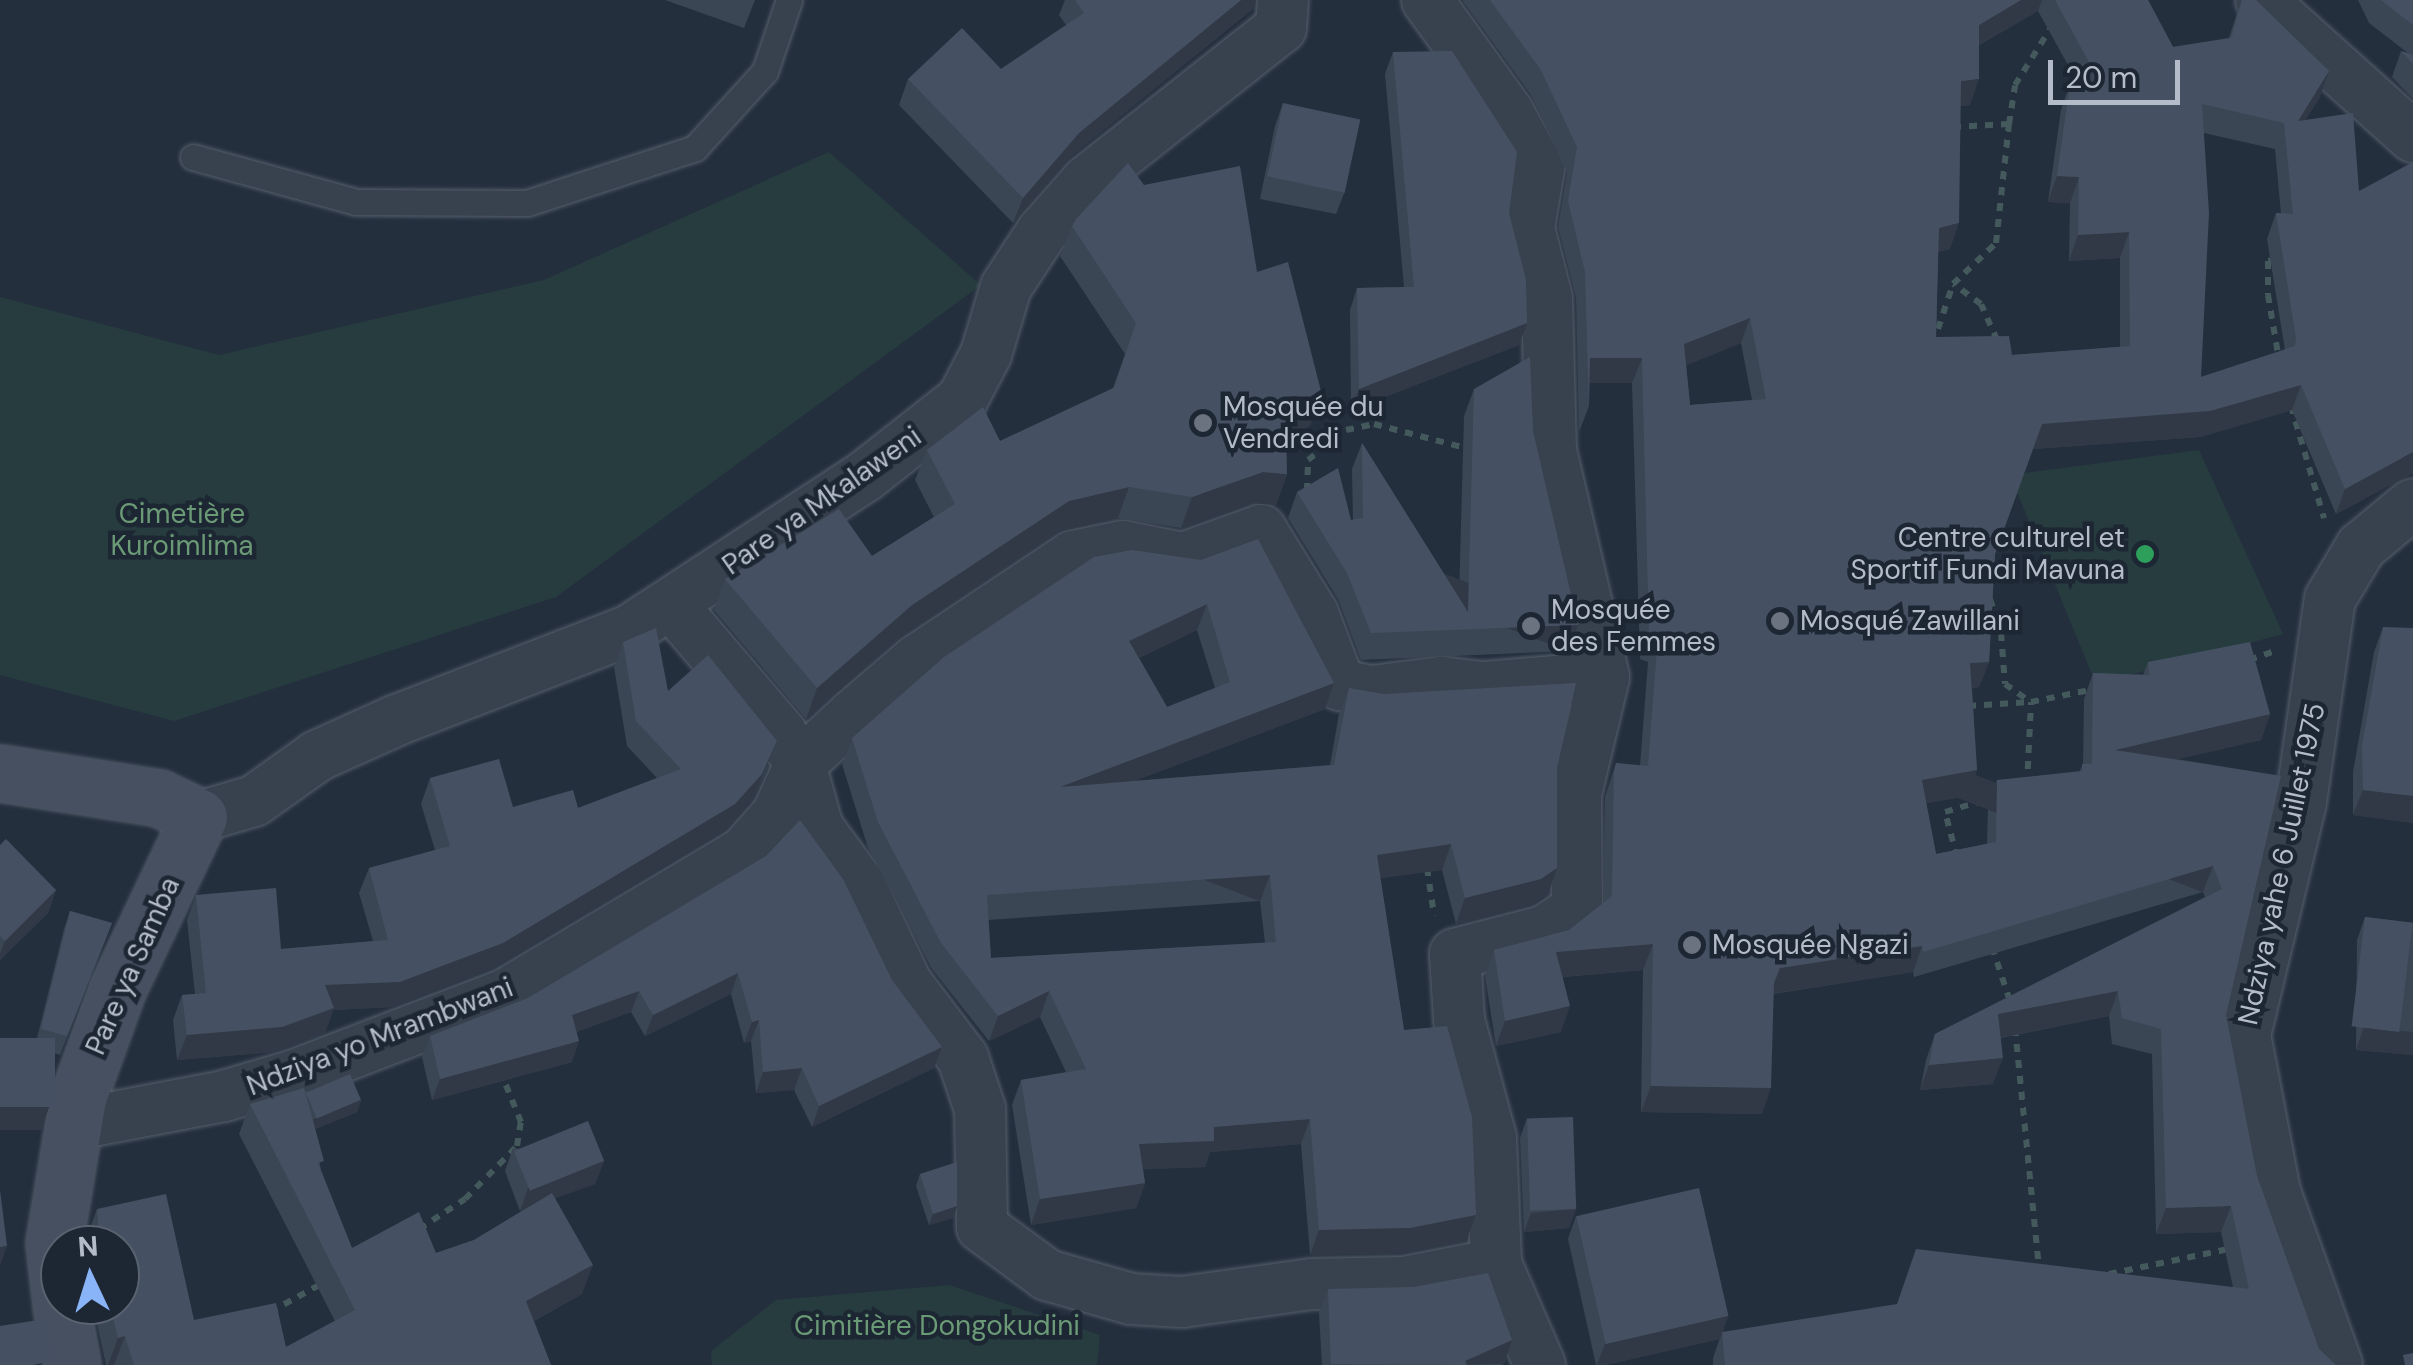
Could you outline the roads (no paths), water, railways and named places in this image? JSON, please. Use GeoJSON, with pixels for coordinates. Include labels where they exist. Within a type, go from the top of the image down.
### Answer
{"type":"FeatureCollection","features":[{"type":"Feature","properties":{"kind":"main road"},"geometry":{"type":"LineString","coordinates":[[0,773],[159,798],[199,817]]}},
{"type":"Feature","properties":{"kind":"main road","name":"Pare ya Samba"},"geometry":{"type":"LineString","coordinates":[[57,1225],[72,1125],[117,990],[199,817]]}},
{"type":"Feature","properties":{"kind":"main road"},"geometry":{"type":"LineString","coordinates":[[65,1325],[72,1365]]}},
{"type":"Feature","properties":{"kind":"street","name":"Pare ya Mkalaweni"},"geometry":{"type":"LineString","coordinates":[[199,817],[254,801],[317,756],[630,630],[864,477],[962,400],[986,354],[1006,287],[1042,232],[1087,181],[1281,28],[1283,0]]}},
{"type":"Feature","properties":{"kind":"street"},"geometry":{"type":"LineString","coordinates":[[1427,0],[1508,112],[1539,169],[1530,228],[1548,298],[1551,452],[1604,677],[1576,794],[1577,909],[1544,931],[1456,954],[1458,1020],[1491,1138],[1496,1264],[1540,1365]]}},
{"type":"Feature","properties":{"kind":"street"},"geometry":{"type":"LineString","coordinates":[[2261,0],[2413,137]]}},
{"type":"Feature","properties":{"kind":"street","name":"Ndziya yahe 6 Juillet 1975"},"geometry":{"type":"LineString","coordinates":[[2337,1365],[2275,1192],[2245,1035],[2301,802],[2330,600],[2361,547],[2413,504]]}},
{"type":"Feature","properties":{"kind":"street","name":"Ndziya yo Mrambwani"},"geometry":{"type":"LineString","coordinates":[[72,1125],[224,1096],[479,1005],[744,852],[777,816],[800,764],[917,660],[1073,556],[1123,546],[1183,558],[1254,533],[1314,614],[1340,685],[1372,691],[1441,682],[1482,688],[1604,677]]}},
{"type":"Feature","properties":{"kind":"street"},"geometry":{"type":"LineString","coordinates":[[672,604],[800,764],[818,828],[860,885],[907,984],[963,1058],[980,1109],[982,1227],[1047,1275],[1131,1299],[1182,1302],[1312,1284],[1404,1282],[1496,1264]]}},
{"type":"Feature","properties":{"kind":"lane"},"geometry":{"type":"LineString","coordinates":[[193,157],[356,202],[527,203],[695,148],[765,71],[790,0]]}},
{"type":"Feature","properties":{"kind":"place","name":"Mosquée du Vendredi"},"geometry":{"type":"Point","coordinates":[1203,423]}},
{"type":"Feature","properties":{"kind":"place","name":"Centre culturel et Sportif Fundi Mavuna"},"geometry":{"type":"Point","coordinates":[2145,554]}},
{"type":"Feature","properties":{"kind":"place","name":"Mosqué Zawillani"},"geometry":{"type":"Point","coordinates":[1780,621]}},
{"type":"Feature","properties":{"kind":"place","name":"Mosquée des Femmes"},"geometry":{"type":"Point","coordinates":[1531,626]}},
{"type":"Feature","properties":{"kind":"place","name":"Mosquée Ngazi"},"geometry":{"type":"Point","coordinates":[1692,945]}},
{"type":"Feature","properties":{"kind":"park label","name":"Cimetière Kuroimlima"},"geometry":{"type":"Point","coordinates":[182,530]}},
{"type":"Feature","properties":{"kind":"park label","name":"Cimitière Dongokudini"},"geometry":{"type":"Point","coordinates":[937,1326]}}]}
